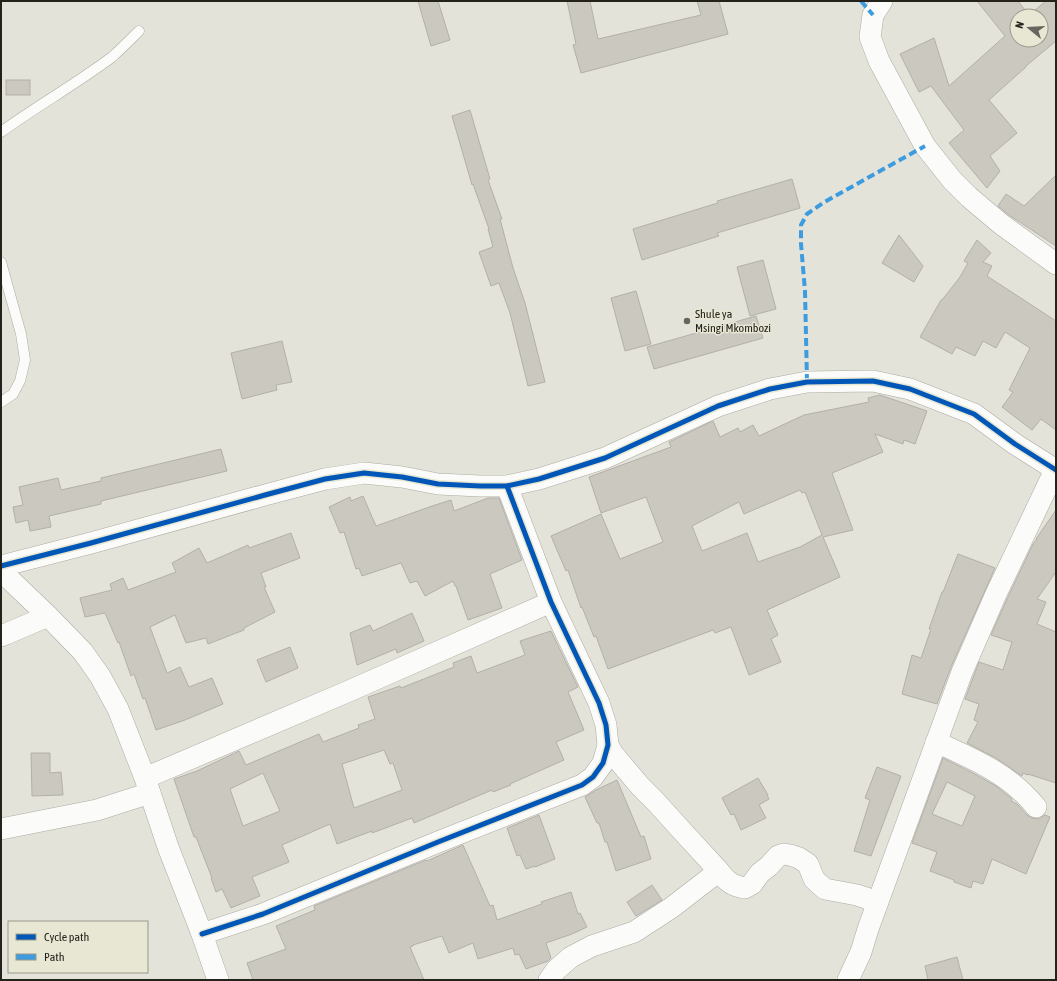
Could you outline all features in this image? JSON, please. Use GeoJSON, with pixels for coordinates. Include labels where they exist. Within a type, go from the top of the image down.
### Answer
{"type":"FeatureCollection","features":[{"type":"Feature","properties":{"kind":"street"},"geometry":{"type":"LineString","coordinates":[[882,1],[873,15],[870,37],[879,61],[925,146],[952,180],[969,197],[1002,224],[1056,264]]}},
{"type":"Feature","properties":{"kind":"street"},"geometry":{"type":"LineString","coordinates":[[1,566],[325,479],[364,473],[402,476],[438,484],[480,486],[507,486],[539,479],[604,458],[718,406],[770,389],[807,382],[873,381],[910,389],[974,414],[1015,444],[1055,470],[996,594],[962,672],[877,904],[861,952],[848,980]]}},
{"type":"Feature","properties":{"kind":"street"},"geometry":{"type":"LineString","coordinates":[[202,934],[263,914],[582,785],[593,777],[603,763],[608,745],[606,725],[599,703],[551,602],[507,486]]}},
{"type":"Feature","properties":{"kind":"street"},"geometry":{"type":"LineString","coordinates":[[1,571],[83,652],[100,676],[118,709],[148,785],[168,847],[202,934],[218,980]]}},
{"type":"Feature","properties":{"kind":"street"},"geometry":{"type":"LineString","coordinates":[[1,829],[97,810],[349,691],[551,602]]}},
{"type":"Feature","properties":{"kind":"street"},"geometry":{"type":"LineString","coordinates":[[1,636],[48,616]]}},
{"type":"Feature","properties":{"kind":"street"},"geometry":{"type":"LineString","coordinates":[[936,742],[981,763],[998,773],[1019,788],[1030,798],[1036,807]]}},
{"type":"Feature","properties":{"kind":"street"},"geometry":{"type":"LineString","coordinates":[[608,745],[640,786],[733,885],[745,888],[752,884],[760,873],[778,856],[784,854],[799,858],[808,864],[814,879],[825,889],[857,895],[877,904]]}},
{"type":"Feature","properties":{"kind":"street"},"geometry":{"type":"LineString","coordinates":[[549,980],[556,970],[571,957],[592,946],[634,932],[671,908],[718,870]]}},
{"type":"Feature","properties":{"kind":"lane"},"geometry":{"type":"LineString","coordinates":[[1,132],[113,56],[139,31]]}},
{"type":"Feature","properties":{"kind":"lane"},"geometry":{"type":"LineString","coordinates":[[1,262],[21,334],[25,360],[20,381],[13,394],[1,402]]}},
{"type":"Feature","properties":{"kind":"building"},"geometry":{"type":"Polygon","coordinates":[[[418,1],[438,1],[450,40],[431,46],[418,1]]]}},
{"type":"Feature","properties":{"kind":"building"},"geometry":{"type":"Polygon","coordinates":[[[567,1],[590,1],[598,39],[701,15],[697,1],[719,1],[728,34],[581,73],[573,45],[576,44],[567,1]]]}},
{"type":"Feature","properties":{"kind":"building"},"geometry":{"type":"Polygon","coordinates":[[[977,1],[1018,1],[1024,8],[1009,8],[1009,48],[1048,48],[989,100],[1017,133],[990,156],[1000,171],[987,188],[949,143],[964,130],[931,86],[919,92],[900,54],[934,38],[949,86],[1005,36],[977,1]]]}},
{"type":"Feature","properties":{"kind":"building"},"geometry":{"type":"Polygon","coordinates":[[[1046,1],[1056,1],[1056,41],[1049,47],[1049,8],[1038,8],[1046,1]]]}},
{"type":"Feature","properties":{"kind":"building"},"geometry":{"type":"Polygon","coordinates":[[[6,80],[30,80],[30,95],[6,95],[6,80]]]}},
{"type":"Feature","properties":{"kind":"building"},"geometry":{"type":"Polygon","coordinates":[[[470,110],[490,179],[488,180],[502,219],[500,219],[513,268],[525,303],[545,382],[528,386],[510,313],[499,283],[491,286],[479,252],[493,247],[489,229],[473,184],[472,185],[452,116],[470,110]]]}},
{"type":"Feature","properties":{"kind":"building"},"geometry":{"type":"Polygon","coordinates":[[[1056,175],[1056,246],[998,206],[1006,194],[1024,206],[1056,175]]]}},
{"type":"Feature","properties":{"kind":"building"},"geometry":{"type":"Polygon","coordinates":[[[792,179],[800,208],[717,233],[719,236],[642,260],[633,229],[718,203],[717,201],[792,179]]]}},
{"type":"Feature","properties":{"kind":"building"},"geometry":{"type":"Polygon","coordinates":[[[899,235],[923,266],[914,282],[882,263],[899,235]]]}},
{"type":"Feature","properties":{"kind":"building"},"geometry":{"type":"Polygon","coordinates":[[[977,240],[991,253],[983,262],[992,266],[987,276],[1056,321],[1056,430],[1041,419],[1032,430],[1002,407],[1013,392],[1009,390],[1030,348],[1005,332],[996,348],[983,341],[975,356],[956,347],[952,354],[920,337],[941,300],[960,277],[968,263],[964,261],[977,240]]]}},
{"type":"Feature","properties":{"kind":"building"},"geometry":{"type":"Polygon","coordinates":[[[763,260],[776,309],[750,316],[737,267],[763,260]]]}},
{"type":"Feature","properties":{"kind":"building"},"geometry":{"type":"Polygon","coordinates":[[[636,291],[651,344],[625,351],[611,298],[636,291]]]}},
{"type":"Feature","properties":{"kind":"building"},"geometry":{"type":"Polygon","coordinates":[[[756,316],[763,338],[654,369],[647,347],[756,316]]]}},
{"type":"Feature","properties":{"kind":"building"},"geometry":{"type":"Polygon","coordinates":[[[282,341],[292,382],[276,385],[277,390],[242,399],[231,353],[282,341]]]}},
{"type":"Feature","properties":{"kind":"building"},"geometry":{"type":"Polygon","coordinates":[[[880,395],[927,411],[915,444],[904,440],[903,444],[875,434],[883,452],[832,473],[853,530],[823,537],[840,577],[767,610],[778,635],[771,639],[781,662],[749,675],[731,627],[715,633],[713,630],[608,669],[596,636],[594,637],[582,607],[581,608],[568,570],[566,571],[551,536],[601,514],[620,559],[663,542],[646,497],[601,513],[589,477],[671,447],[669,442],[713,421],[720,437],[738,428],[740,432],[753,425],[759,436],[804,415],[869,402],[868,398],[880,395]],[[800,490],[744,514],[739,502],[692,526],[702,551],[747,533],[758,562],[800,547],[822,535],[805,492],[802,493],[800,490]]]}},
{"type":"Feature","properties":{"kind":"building"},"geometry":{"type":"Polygon","coordinates":[[[221,449],[227,471],[101,501],[101,504],[49,516],[51,527],[30,531],[28,520],[16,523],[13,507],[23,505],[19,487],[58,478],[61,490],[101,481],[101,478],[221,449]]]}},
{"type":"Feature","properties":{"kind":"building"},"geometry":{"type":"Polygon","coordinates":[[[363,496],[376,526],[451,500],[454,511],[488,498],[499,498],[522,560],[490,574],[502,608],[468,620],[453,581],[425,596],[417,581],[410,583],[401,563],[362,576],[359,568],[356,569],[344,532],[340,533],[329,507],[350,497],[351,501],[363,496]]]}},
{"type":"Feature","properties":{"kind":"building"},"geometry":{"type":"Polygon","coordinates":[[[1056,510],[1056,572],[1037,599],[1046,602],[1037,624],[1056,632],[1056,783],[1028,774],[1023,773],[1022,776],[996,758],[967,743],[978,722],[974,720],[979,704],[965,699],[979,662],[1003,670],[1012,642],[991,635],[1033,544],[1056,510]]]}},
{"type":"Feature","properties":{"kind":"building"},"geometry":{"type":"Polygon","coordinates":[[[291,533],[300,558],[261,573],[266,587],[264,587],[275,612],[244,628],[244,630],[208,644],[206,638],[186,643],[175,615],[150,627],[167,673],[180,667],[189,687],[212,678],[223,704],[156,730],[145,698],[143,699],[134,674],[131,676],[119,642],[118,643],[105,613],[85,617],[80,598],[112,590],[110,584],[123,578],[128,590],[176,572],[172,563],[199,548],[207,563],[248,545],[249,548],[291,533]]]}},
{"type":"Feature","properties":{"kind":"building"},"geometry":{"type":"Polygon","coordinates":[[[958,554],[995,568],[951,667],[937,704],[902,694],[912,655],[921,658],[942,592],[958,554]]]}},
{"type":"Feature","properties":{"kind":"building"},"geometry":{"type":"Polygon","coordinates":[[[412,613],[424,641],[397,653],[396,649],[357,665],[350,633],[370,625],[373,631],[412,613]]]}},
{"type":"Feature","properties":{"kind":"building"},"geometry":{"type":"Polygon","coordinates":[[[551,631],[578,687],[568,692],[584,730],[556,742],[564,760],[510,784],[511,785],[493,792],[492,790],[414,823],[412,818],[337,844],[330,824],[282,845],[289,862],[252,877],[260,896],[231,908],[222,889],[216,892],[196,837],[194,837],[174,779],[197,771],[239,751],[246,765],[319,734],[323,742],[359,728],[358,725],[375,719],[368,697],[400,686],[401,688],[454,667],[453,663],[471,656],[477,673],[525,655],[520,641],[551,631]],[[384,750],[342,764],[354,808],[402,790],[393,763],[390,764],[384,750]],[[263,773],[230,789],[243,826],[280,811],[263,773]]]}},
{"type":"Feature","properties":{"kind":"building"},"geometry":{"type":"Polygon","coordinates":[[[290,647],[298,668],[266,682],[257,660],[290,647]]]}},
{"type":"Feature","properties":{"kind":"building"},"geometry":{"type":"Polygon","coordinates":[[[31,753],[50,753],[50,773],[61,772],[63,795],[32,796],[31,753]]]}},
{"type":"Feature","properties":{"kind":"building"},"geometry":{"type":"Polygon","coordinates":[[[943,758],[996,786],[1012,799],[1011,801],[1017,804],[1027,815],[1032,818],[1039,819],[1045,815],[1050,817],[1026,874],[992,859],[983,884],[973,881],[971,888],[930,871],[937,852],[912,843],[943,758]],[[947,782],[932,814],[962,826],[975,796],[947,782]]]}},
{"type":"Feature","properties":{"kind":"building"},"geometry":{"type":"Polygon","coordinates":[[[877,767],[901,776],[871,856],[854,851],[870,800],[865,798],[877,767]]]}},
{"type":"Feature","properties":{"kind":"building"},"geometry":{"type":"Polygon","coordinates":[[[758,778],[769,799],[759,805],[766,818],[741,830],[734,814],[731,815],[722,798],[758,778]]]}},
{"type":"Feature","properties":{"kind":"building"},"geometry":{"type":"Polygon","coordinates":[[[617,780],[641,837],[644,836],[651,859],[616,871],[607,842],[605,842],[599,823],[597,823],[585,797],[617,780]]]}},
{"type":"Feature","properties":{"kind":"building"},"geometry":{"type":"Polygon","coordinates":[[[539,815],[555,859],[526,869],[520,855],[517,856],[507,828],[539,815]]]}},
{"type":"Feature","properties":{"kind":"building"},"geometry":{"type":"Polygon","coordinates":[[[463,845],[490,906],[493,905],[497,920],[542,904],[541,902],[571,892],[578,914],[580,913],[587,927],[546,943],[551,958],[548,961],[526,969],[519,954],[515,955],[513,948],[478,959],[473,943],[449,953],[442,936],[410,947],[424,980],[253,980],[247,963],[286,949],[276,926],[315,910],[314,906],[463,845]]]}},
{"type":"Feature","properties":{"kind":"building"},"geometry":{"type":"Polygon","coordinates":[[[652,885],[662,900],[636,916],[627,902],[652,885]]]}},
{"type":"Feature","properties":{"kind":"building"},"geometry":{"type":"Polygon","coordinates":[[[957,957],[963,980],[928,980],[925,966],[957,957]]]}},
{"type":"Feature","properties":{"kind":"marked path"},"geometry":{"type":"LineString","coordinates":[[861,1],[873,15]]}},
{"type":"Feature","properties":{"kind":"marked path"},"geometry":{"type":"LineString","coordinates":[[807,382],[805,291],[801,225],[807,214],[823,203],[925,146]]}},
{"type":"Feature","properties":{"kind":"cycle path"},"geometry":{"type":"LineString","coordinates":[[1,566],[325,479],[364,473],[402,477],[438,484],[480,486],[507,486],[539,479],[605,458],[718,406],[770,389],[807,382],[873,381],[910,389],[974,414],[1015,444],[1056,470]]}},
{"type":"Feature","properties":{"kind":"cycle path"},"geometry":{"type":"LineString","coordinates":[[202,934],[263,914],[582,785],[593,777],[603,763],[608,745],[606,725],[599,703],[551,602],[507,486]]}},
{"type":"Feature","properties":{"kind":"place","name":"Shule ya Msingi Mkombozi"},"geometry":{"type":"Point","coordinates":[687,321]}}]}
